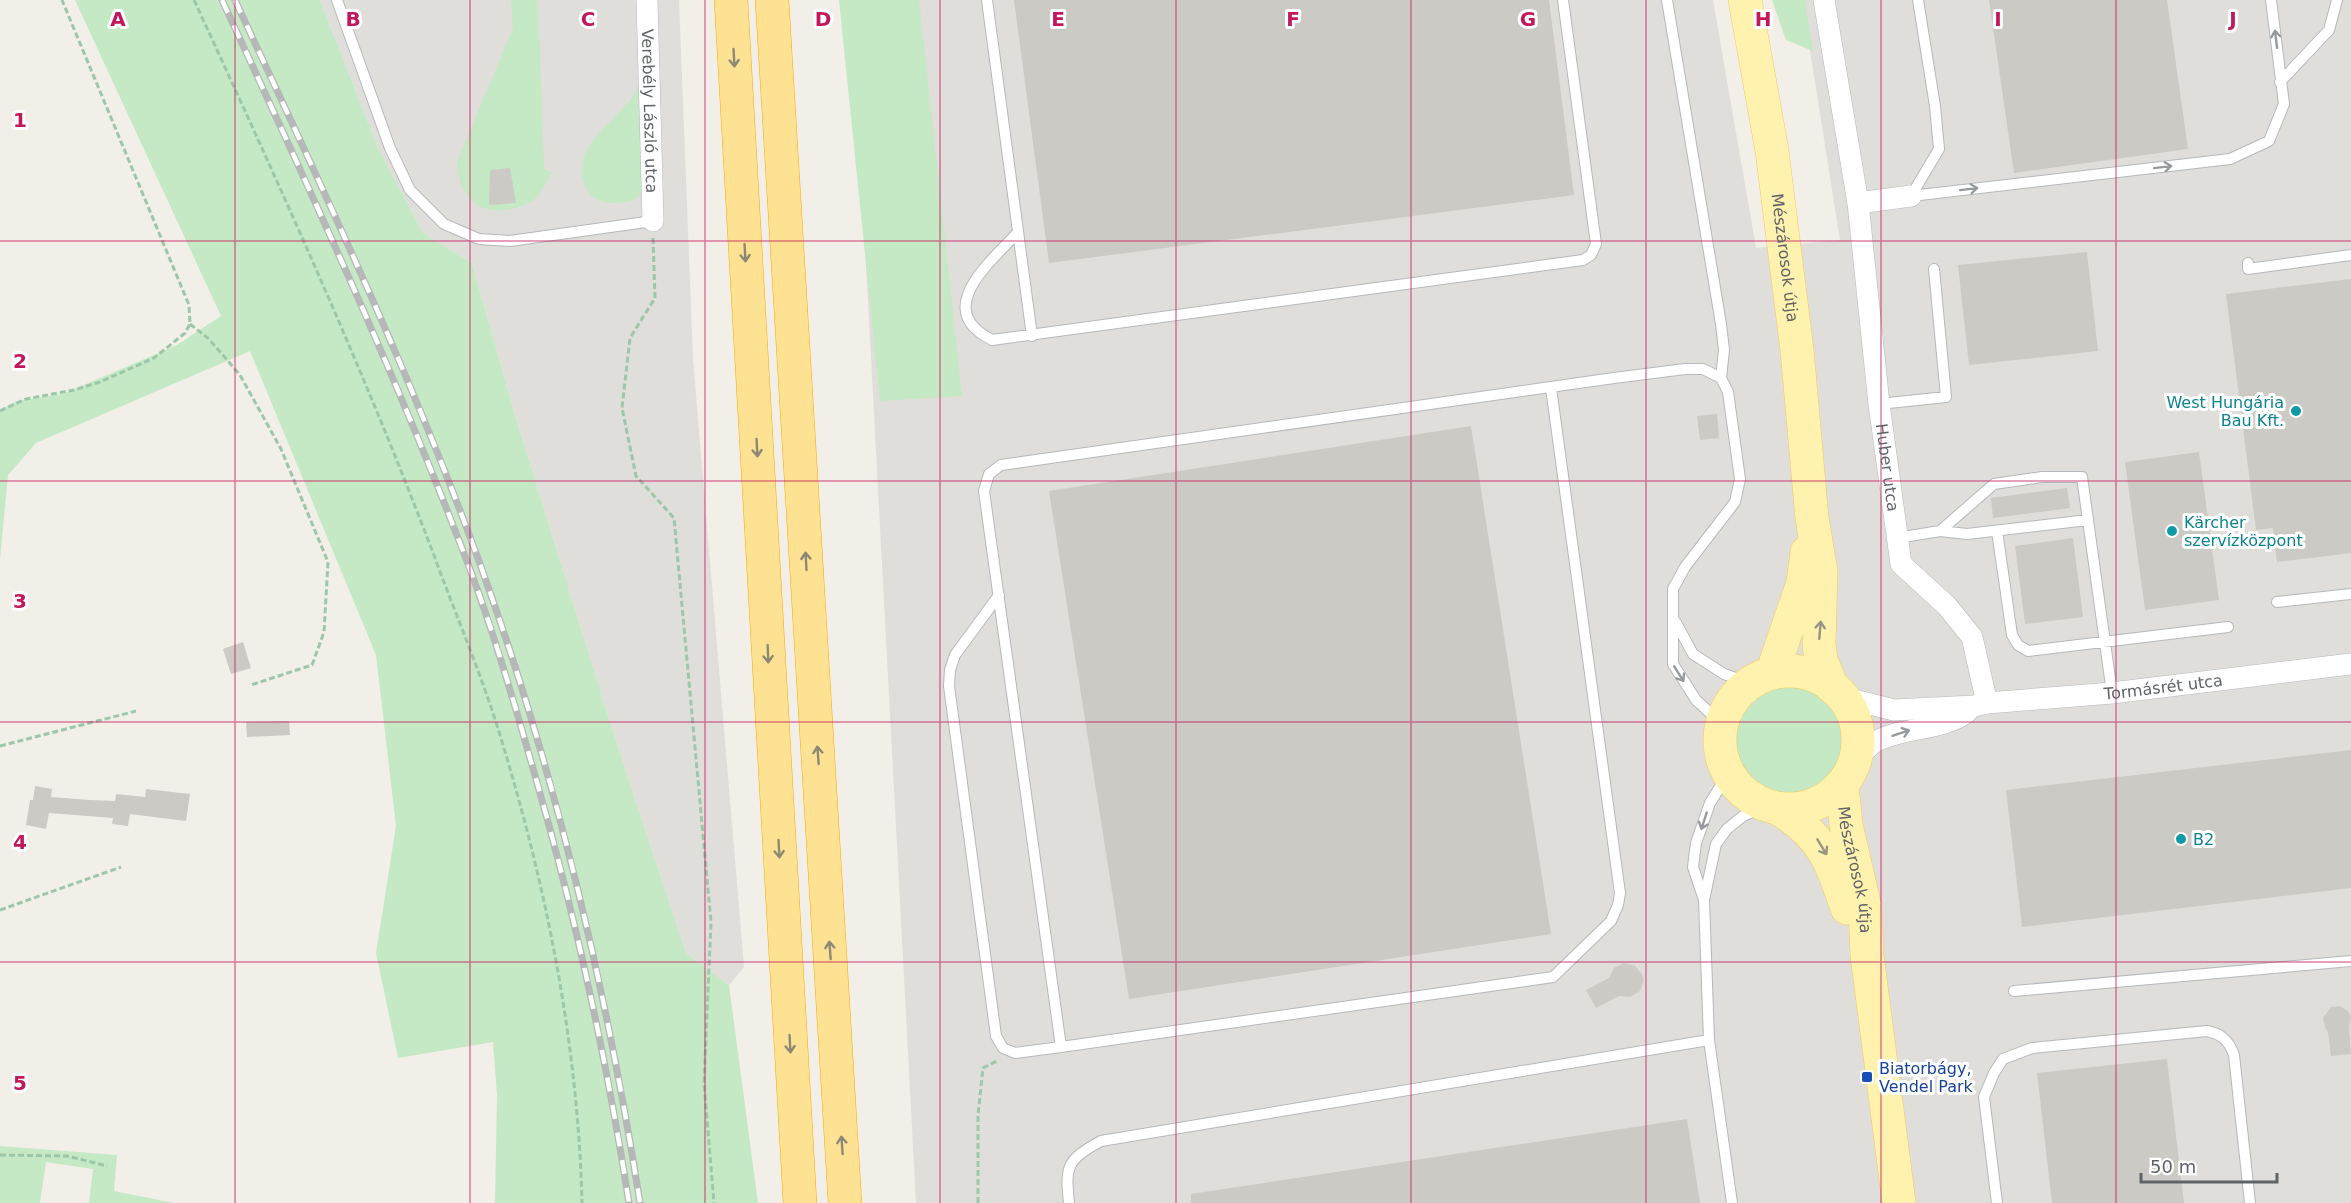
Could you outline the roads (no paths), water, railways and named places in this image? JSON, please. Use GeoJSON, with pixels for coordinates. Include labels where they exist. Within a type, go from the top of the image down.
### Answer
{"type":"FeatureCollection","features":[{"type":"Feature","properties":{"kind":"highway"},"geometry":{"type":"LineString","coordinates":[[731,0],[800,1203]]}},
{"type":"Feature","properties":{"kind":"highway"},"geometry":{"type":"LineString","coordinates":[[772,0],[845,1203]]}},
{"type":"Feature","properties":{"kind":"main road","name":"Mészárosok útja"},"geometry":{"type":"LineString","coordinates":[[1745,0],[1772,151],[1797,350],[1812,518],[1821,572],[1819,644],[1821,660],[1837,692],[1850,709],[1857,736],[1847,774],[1846,825],[1865,907],[1867,955],[1899,1203]]}},
{"type":"Feature","properties":{"kind":"main road","name":"Mészárosok útja"},"geometry":{"type":"LineString","coordinates":[[1812,518],[1803,583],[1761,678],[1732,701],[1722,724],[1720,738],[1725,767],[1742,791],[1801,822],[1816,838],[1835,873],[1848,913],[1867,955]]}},
{"type":"Feature","properties":{"kind":"main road"},"geometry":{"type":"LineString","coordinates":[[1761,678],[1788,671],[1803,673],[1837,692]]}},
{"type":"Feature","properties":{"kind":"main road","name":"Mészárosok útja"},"geometry":{"type":"LineString","coordinates":[[1773,807],[1797,809],[1814,804],[1829,796],[1847,774]]}},
{"type":"Feature","properties":{"kind":"street","name":"Verebély László utca"},"geometry":{"type":"LineString","coordinates":[[647,0],[653,221]]}},
{"type":"Feature","properties":{"kind":"street","name":"Huber utca"},"geometry":{"type":"LineString","coordinates":[[1824,0],[1857,203],[1879,404],[1901,564],[1947,606],[1972,637],[1981,705]]}},
{"type":"Feature","properties":{"kind":"street"},"geometry":{"type":"LineString","coordinates":[[1857,203],[1911,196]]}},
{"type":"Feature","properties":{"kind":"street","name":"Tormásrét utca"},"geometry":{"type":"LineString","coordinates":[[1837,692],[1893,710],[1981,705],[2112,693],[2351,664]]}},
{"type":"Feature","properties":{"kind":"street"},"geometry":{"type":"LineString","coordinates":[[1847,774],[1875,742],[1908,730],[1958,720],[1981,705]]}},
{"type":"Feature","properties":{"kind":"lane"},"geometry":{"type":"LineString","coordinates":[[337,0],[390,148],[405,180],[410,190],[444,225],[479,239],[510,241],[653,221]]}},
{"type":"Feature","properties":{"kind":"lane"},"geometry":{"type":"LineString","coordinates":[[987,0],[1032,336]]}},
{"type":"Feature","properties":{"kind":"lane"},"geometry":{"type":"LineString","coordinates":[[1018,232],[967,291],[965,307],[970,321],[978,333],[992,340],[1583,260],[1591,255],[1596,244],[1563,0]]}},
{"type":"Feature","properties":{"kind":"lane"},"geometry":{"type":"LineString","coordinates":[[1667,0],[1721,324],[1724,350],[1721,378],[1728,392],[1740,479],[1735,502],[1722,522],[1685,567],[1673,589],[1673,664],[1696,700],[1722,724]]}},
{"type":"Feature","properties":{"kind":"lane"},"geometry":{"type":"LineString","coordinates":[[1911,196],[1939,149],[1935,105],[1918,0]]}},
{"type":"Feature","properties":{"kind":"lane"},"geometry":{"type":"LineString","coordinates":[[1911,196],[2230,159],[2269,141],[2284,104],[2271,0]]}},
{"type":"Feature","properties":{"kind":"lane"},"geometry":{"type":"LineString","coordinates":[[2280,82],[2329,30],[2337,0]]}},
{"type":"Feature","properties":{"kind":"lane"},"geometry":{"type":"LineString","coordinates":[[2248,263],[2248,268],[2351,255]]}},
{"type":"Feature","properties":{"kind":"lane"},"geometry":{"type":"LineString","coordinates":[[1879,404],[1946,397],[1934,269]]}},
{"type":"Feature","properties":{"kind":"lane"},"geometry":{"type":"LineString","coordinates":[[1061,1047],[984,491],[989,474],[1000,465],[1685,369],[1702,369],[1721,378]]}},
{"type":"Feature","properties":{"kind":"lane"},"geometry":{"type":"LineString","coordinates":[[999,595],[955,655],[950,670],[949,686],[996,1036],[1003,1048],[1015,1053],[1553,977],[1611,921],[1620,893],[1551,388]]}},
{"type":"Feature","properties":{"kind":"lane"},"geometry":{"type":"LineString","coordinates":[[1940,531],[1994,484],[2042,477],[2082,477],[2112,693]]}},
{"type":"Feature","properties":{"kind":"lane"},"geometry":{"type":"LineString","coordinates":[[1897,538],[1940,531],[1967,534],[2088,520]]}},
{"type":"Feature","properties":{"kind":"lane"},"geometry":{"type":"LineString","coordinates":[[1997,531],[2012,634],[2018,645],[2028,651],[2228,627]]}},
{"type":"Feature","properties":{"kind":"lane"},"geometry":{"type":"LineString","coordinates":[[2277,602],[2351,594]]}},
{"type":"Feature","properties":{"kind":"lane"},"geometry":{"type":"LineString","coordinates":[[1673,617],[1693,654],[1724,674],[1761,678]]}},
{"type":"Feature","properties":{"kind":"lane"},"geometry":{"type":"LineString","coordinates":[[1704,900],[1693,867],[1696,843],[1710,803],[1720,787],[1725,767]]}},
{"type":"Feature","properties":{"kind":"lane"},"geometry":{"type":"LineString","coordinates":[[1732,1203],[1709,1040],[1704,900],[1716,844],[1727,829],[1743,816],[1773,807]]}},
{"type":"Feature","properties":{"kind":"lane"},"geometry":{"type":"LineString","coordinates":[[2014,991],[2351,961]]}},
{"type":"Feature","properties":{"kind":"lane"},"geometry":{"type":"LineString","coordinates":[[1997,1203],[1984,1097],[2003,1059],[2032,1048],[2207,1031],[2225,1038],[2234,1055],[2250,1203]]}},
{"type":"Feature","properties":{"kind":"lane"},"geometry":{"type":"LineString","coordinates":[[1070,1203],[1067,1171],[1077,1155],[1101,1142],[1709,1040]]}},
{"type":"Feature","properties":{"kind":"railway"},"geometry":{"type":"LineString","coordinates":[[222,0],[381,350],[440,492],[486,614],[510,689],[562,873],[588,982],[629,1203]]}},
{"type":"Feature","properties":{"kind":"railway"},"geometry":{"type":"LineString","coordinates":[[235,0],[332,209],[394,350],[453,492],[507,642],[555,800],[594,960],[640,1203]]}},
{"type":"Feature","properties":{"kind":"place","name":"West Hungária Bau Kft."},"geometry":{"type":"Point","coordinates":[2296,411]}},
{"type":"Feature","properties":{"kind":"place","name":"Kärcher szervízközpont"},"geometry":{"type":"Point","coordinates":[2172,531]}},
{"type":"Feature","properties":{"kind":"place","name":"B2"},"geometry":{"type":"Point","coordinates":[2181,839]}},
{"type":"Feature","properties":{"kind":"place","name":"Biatorbágy, Vendel Park"},"geometry":{"type":"Point","coordinates":[1867,1077]}}]}
